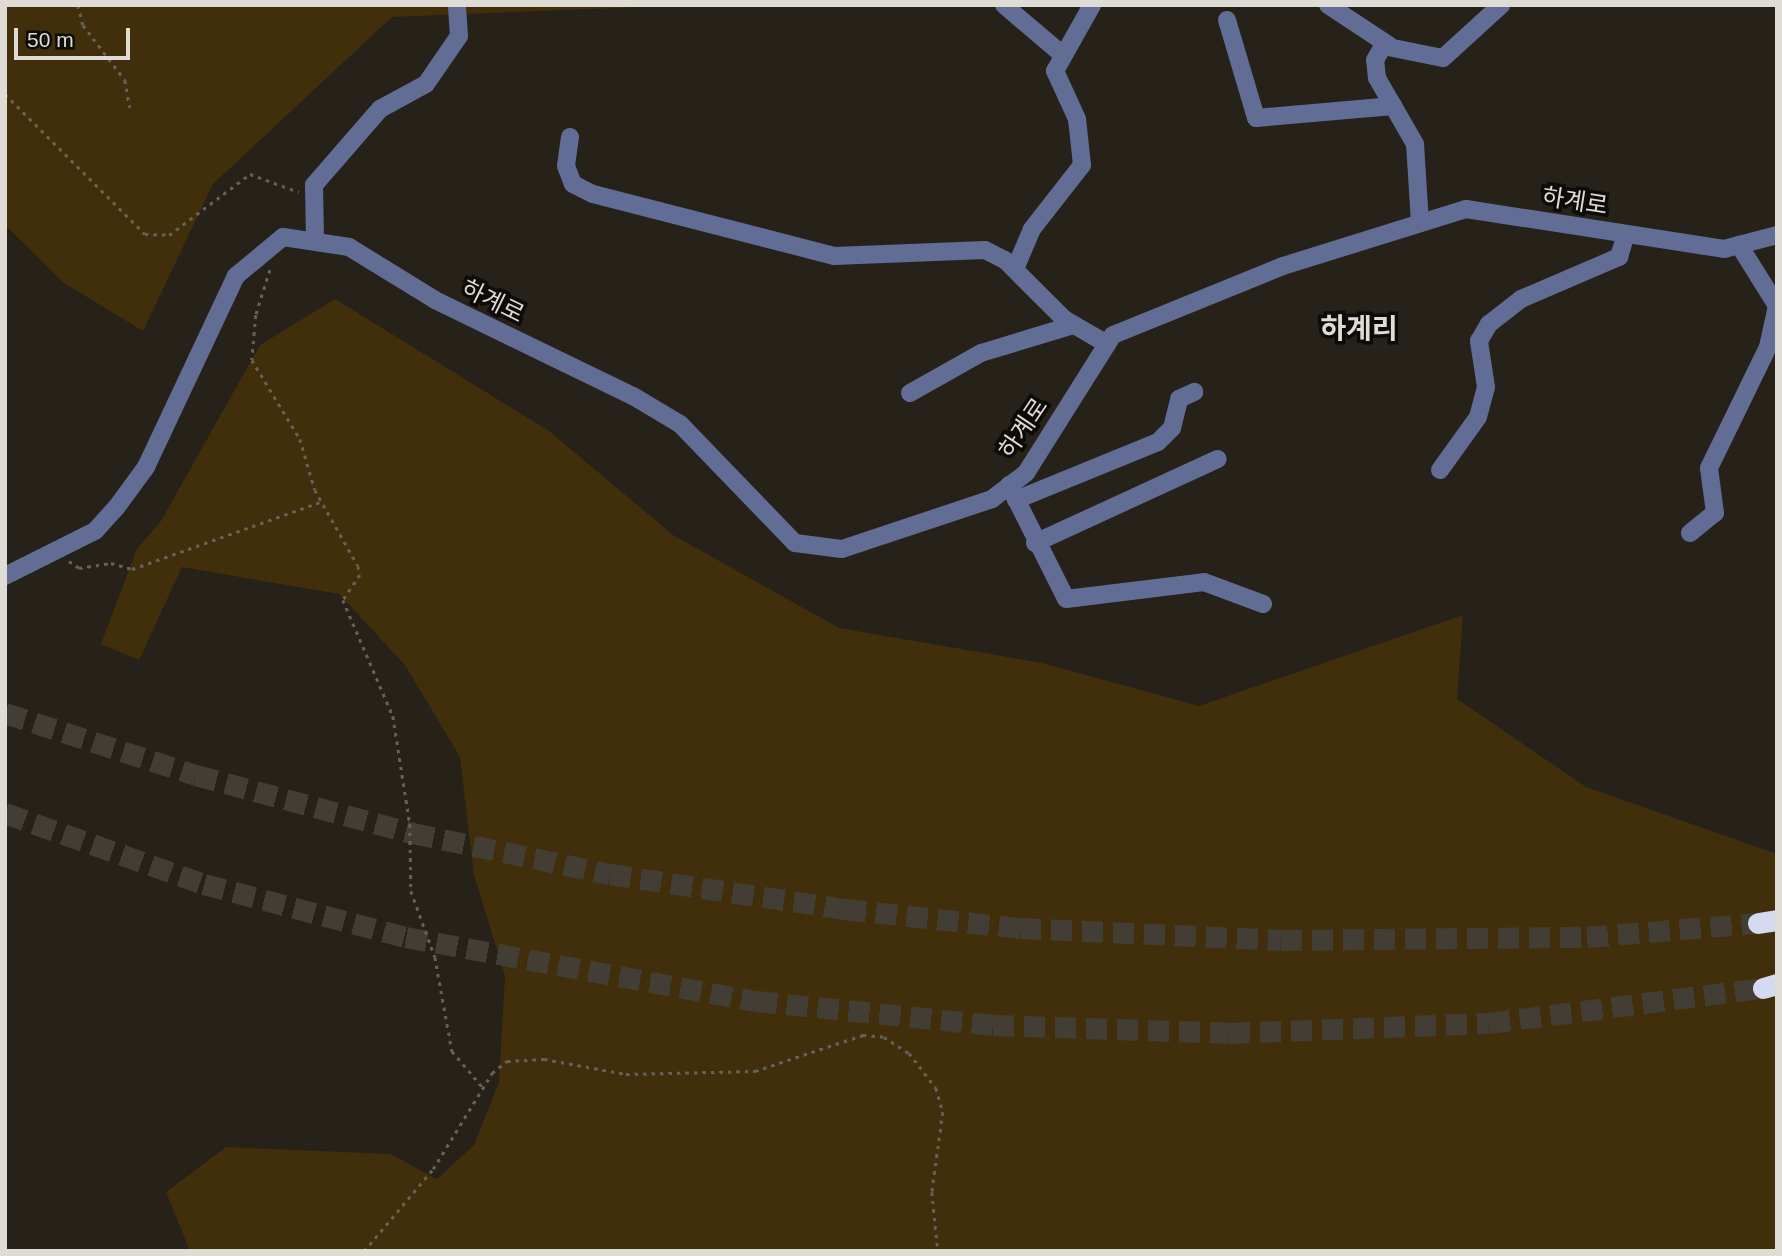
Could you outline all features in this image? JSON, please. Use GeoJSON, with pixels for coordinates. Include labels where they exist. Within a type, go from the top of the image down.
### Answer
{"type":"FeatureCollection","features":[{"type":"Feature","properties":{"kind":"street"},"geometry":{"type":"LineString","coordinates":[[315,238],[314,185],[362,125],[434,74],[459,36],[457,5]]}},
{"type":"Feature","properties":{"kind":"street"},"geometry":{"type":"LineString","coordinates":[[1004,5],[1063,55]]}},
{"type":"Feature","properties":{"kind":"street"},"geometry":{"type":"LineString","coordinates":[[1015,269],[1032,229],[1082,165],[1077,119],[1055,71],[1092,5]]}},
{"type":"Feature","properties":{"kind":"street"},"geometry":{"type":"LineString","coordinates":[[1328,5],[1390,46]]}},
{"type":"Feature","properties":{"kind":"street"},"geometry":{"type":"LineString","coordinates":[[1420,223],[1415,144],[1377,78],[1375,60],[1383,46],[1443,58],[1501,5]]}},
{"type":"Feature","properties":{"kind":"street"},"geometry":{"type":"LineString","coordinates":[[1227,20],[1256,118],[1393,106]]}},
{"type":"Feature","properties":{"kind":"street"},"geometry":{"type":"LineString","coordinates":[[570,137],[566,166],[573,184],[593,194],[834,256],[985,250],[1015,269],[1074,325],[1107,344]]}},
{"type":"Feature","properties":{"kind":"street","name":"하계로"},"geometry":{"type":"LineString","coordinates":[[5,576],[58,547],[95,531],[146,467],[236,276],[284,237],[315,238],[349,247],[435,300],[680,424],[795,543],[842,549],[1013,493],[1113,335],[1283,266],[1466,209],[1724,249],[1777,235]]}},
{"type":"Feature","properties":{"kind":"street"},"geometry":{"type":"LineString","coordinates":[[1440,470],[1478,417],[1486,387],[1479,341],[1489,324],[1521,299],[1619,257],[1626,234]]}},
{"type":"Feature","properties":{"kind":"street"},"geometry":{"type":"LineString","coordinates":[[1690,533],[1715,513],[1709,468],[1768,347],[1777,306],[1739,245]]}},
{"type":"Feature","properties":{"kind":"street"},"geometry":{"type":"LineString","coordinates":[[910,393],[981,353],[1074,325]]}},
{"type":"Feature","properties":{"kind":"street"},"geometry":{"type":"LineString","coordinates":[[1194,392],[1179,400],[1172,428],[1158,442],[1013,493],[1035,542],[1066,599],[1204,582],[1263,604]]}},
{"type":"Feature","properties":{"kind":"street"},"geometry":{"type":"LineString","coordinates":[[1035,542],[1218,459]]}},
{"type":"Feature","properties":{"kind":"path"},"geometry":{"type":"LineString","coordinates":[[78,5],[83,25],[125,80],[130,108]]}},
{"type":"Feature","properties":{"kind":"path"},"geometry":{"type":"LineString","coordinates":[[5,94],[145,234],[169,235],[250,174],[314,199]]}},
{"type":"Feature","properties":{"kind":"path"},"geometry":{"type":"LineString","coordinates":[[276,262],[260,297],[252,360],[300,439],[323,501],[360,575],[343,600],[393,716],[411,824],[411,891],[435,957],[453,1051],[485,1090]]}},
{"type":"Feature","properties":{"kind":"path"},"geometry":{"type":"LineString","coordinates":[[58,547],[79,568],[96,562],[132,569],[323,501]]}},
{"type":"Feature","properties":{"kind":"path"},"geometry":{"type":"LineString","coordinates":[[364,1251],[433,1169],[485,1090],[492,1073],[515,1059],[626,1074],[755,1071],[852,1036],[884,1037],[920,1063],[941,1103],[932,1192],[938,1251]]}},
{"type":"Feature","properties":{"kind":"shaded area"},"geometry":{"type":"Polygon","coordinates":[[[5,5],[692,5],[392,17],[213,184],[143,331],[64,283],[5,225],[5,5]]]}},
{"type":"Feature","properties":{"kind":"shaded area"},"geometry":{"type":"Polygon","coordinates":[[[335,299],[549,431],[673,535],[839,628],[1042,663],[1199,706],[1463,615],[1457,699],[1586,787],[1777,854],[1777,1251],[190,1251],[166,1192],[226,1147],[390,1154],[437,1179],[474,1145],[499,1082],[505,976],[474,875],[460,757],[405,665],[339,594],[182,567],[139,660],[101,644],[137,549],[161,521],[260,345],[335,299]]]}},
{"type":"Feature","properties":{"kind":"tunnel"},"geometry":{"type":"LineString","coordinates":[[5,713],[196,775],[413,833],[610,874],[845,909],[1020,928],[1281,940],[1587,937],[1758,923]]}},
{"type":"Feature","properties":{"kind":"tunnel"},"geometry":{"type":"LineString","coordinates":[[5,813],[204,884],[406,937],[756,1001],[993,1025],[1229,1033],[1489,1023],[1763,988]]}},
{"type":"Feature","properties":{"kind":"district","name":"하계리"},"geometry":{"type":"Point","coordinates":[1359,329]}}]}
